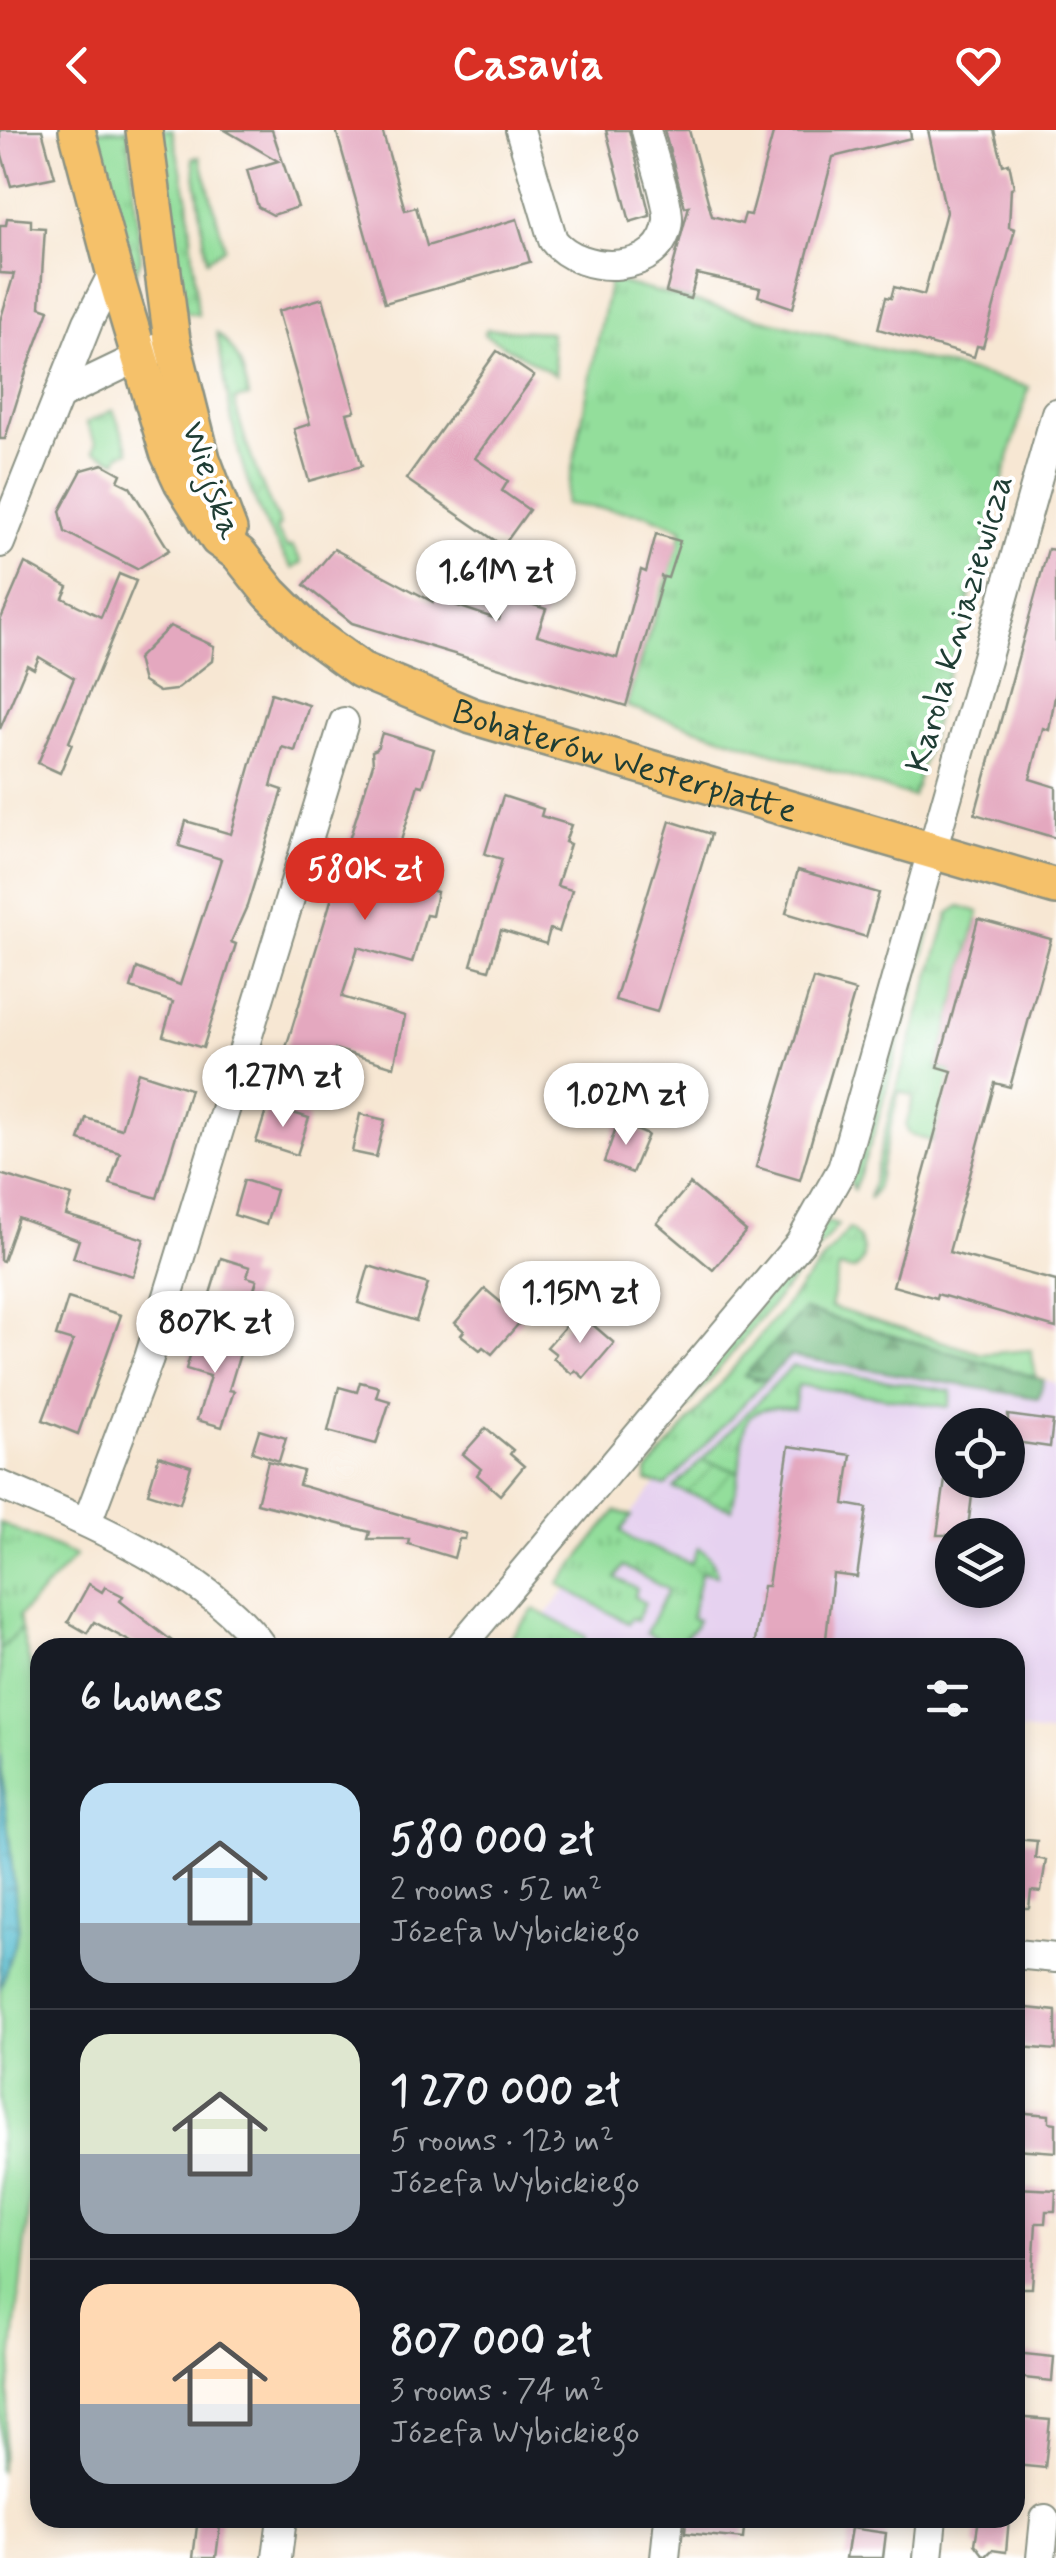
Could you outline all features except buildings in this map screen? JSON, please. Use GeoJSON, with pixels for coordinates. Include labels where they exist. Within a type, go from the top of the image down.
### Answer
{"type":"FeatureCollection","features":[{"type":"Feature","properties":{"kind":"main road","name":"Wiejska"},"geometry":{"type":"LineString","coordinates":[[77,130],[168,452],[204,522],[238,554]]}},
{"type":"Feature","properties":{"kind":"main road","name":"Wiejska"},"geometry":{"type":"LineString","coordinates":[[144,130],[172,340],[202,459],[238,554]]}},
{"type":"Feature","properties":{"kind":"main road","name":"Bohaterów Westerplatte"},"geometry":{"type":"LineString","coordinates":[[238,554],[310,632],[361,670],[411,693],[472,716],[1056,888]]}},
{"type":"Feature","properties":{"kind":"street"},"geometry":{"type":"LineString","coordinates":[[520,130],[552,240],[562,252],[582,263],[603,265],[650,255],[662,238],[668,219],[646,130]]}},
{"type":"Feature","properties":{"kind":"street"},"geometry":{"type":"LineString","coordinates":[[0,543],[58,396],[114,271]]}},
{"type":"Feature","properties":{"kind":"street"},"geometry":{"type":"LineString","coordinates":[[58,396],[172,340]]}},
{"type":"Feature","properties":{"kind":"street","name":"Karola Kniaziewicza"},"geometry":{"type":"LineString","coordinates":[[467,1638],[800,1243],[842,1169],[1056,413]]}},
{"type":"Feature","properties":{"kind":"street"},"geometry":{"type":"LineString","coordinates":[[88,1522],[149,1358],[344,722]]}},
{"type":"Feature","properties":{"kind":"street"},"geometry":{"type":"LineString","coordinates":[[0,1486],[88,1522],[167,1565],[226,1609],[254,1638]]}},
{"type":"Feature","properties":{"kind":"street"},"geometry":{"type":"LineString","coordinates":[[1025,1955],[1056,1958]]}},
{"type":"Feature","properties":{"kind":"street"},"geometry":{"type":"LineString","coordinates":[[1041,2558],[1046,2520]]}},
{"type":"Feature","properties":{"kind":"street"},"geometry":{"type":"LineString","coordinates":[[277,2558],[281,2528]]}},
{"type":"Feature","properties":{"kind":"street"},"geometry":{"type":"LineString","coordinates":[[665,2558],[669,2528]]}},
{"type":"Feature","properties":{"kind":"street"},"geometry":{"type":"LineString","coordinates":[[928,2558],[931,2528]]}},
{"type":"Feature","properties":{"kind":"shaded area"},"geometry":{"type":"Polygon","coordinates":[[[804,1310],[1056,1383],[1056,1735],[1025,1731],[1025,1638],[525,1638],[804,1310]]]}},
{"type":"Feature","properties":{"kind":"green space"},"geometry":{"type":"Polygon","coordinates":[[[93,130],[128,130],[141,259],[134,278],[93,130]]]}},
{"type":"Feature","properties":{"kind":"green space"},"geometry":{"type":"Polygon","coordinates":[[[160,130],[172,130],[188,200],[198,315],[185,312],[160,130]]]}},
{"type":"Feature","properties":{"kind":"green space"},"geometry":{"type":"Polygon","coordinates":[[[200,157],[225,247],[207,260],[193,158],[200,157]]]}},
{"type":"Feature","properties":{"kind":"green space"},"geometry":{"type":"Polygon","coordinates":[[[610,280],[1029,387],[913,797],[626,706],[683,529],[646,514],[565,504],[610,280]]]}},
{"type":"Feature","properties":{"kind":"green space"},"geometry":{"type":"Polygon","coordinates":[[[487,329],[550,332],[556,375],[484,334],[487,329]]]}},
{"type":"Feature","properties":{"kind":"green space"},"geometry":{"type":"Polygon","coordinates":[[[217,333],[235,354],[242,370],[249,397],[234,400],[254,464],[280,525],[276,529],[287,548],[292,546],[302,562],[293,569],[274,540],[249,484],[233,427],[217,333]]]}},
{"type":"Feature","properties":{"kind":"green space"},"geometry":{"type":"Polygon","coordinates":[[[113,410],[130,451],[120,454],[117,461],[94,451],[96,443],[86,423],[113,410]]]}},
{"type":"Feature","properties":{"kind":"green space"},"geometry":{"type":"Polygon","coordinates":[[[960,906],[979,912],[938,1067],[956,1073],[933,1142],[908,1133],[906,1126],[914,1096],[899,1091],[876,1189],[869,1199],[891,1107],[949,913],[960,906]]]}},
{"type":"Feature","properties":{"kind":"green space"},"geometry":{"type":"Polygon","coordinates":[[[928,917],[934,918],[875,1131],[854,1190],[850,1182],[928,917]]]}},
{"type":"Feature","properties":{"kind":"green space"},"geometry":{"type":"Polygon","coordinates":[[[827,1222],[838,1225],[633,1473],[634,1461],[827,1222]]]}},
{"type":"Feature","properties":{"kind":"green space"},"geometry":{"type":"Polygon","coordinates":[[[849,1229],[861,1243],[862,1260],[854,1270],[839,1268],[830,1307],[982,1354],[1031,1350],[1036,1377],[804,1310],[754,1380],[766,1380],[666,1486],[647,1481],[647,1472],[849,1229]]]}},
{"type":"Feature","properties":{"kind":"green space"},"geometry":{"type":"Polygon","coordinates":[[[804,1310],[1044,1380],[1038,1398],[790,1356],[766,1380],[744,1376],[804,1310]]]}},
{"type":"Feature","properties":{"kind":"green space"},"geometry":{"type":"Polygon","coordinates":[[[792,1366],[952,1391],[949,1407],[798,1385],[794,1409],[762,1409],[747,1421],[739,1472],[702,1460],[792,1366]]]}},
{"type":"Feature","properties":{"kind":"green space"},"geometry":{"type":"Polygon","coordinates":[[[702,1460],[739,1472],[732,1509],[674,1488],[702,1460]]]}},
{"type":"Feature","properties":{"kind":"green space"},"geometry":{"type":"Polygon","coordinates":[[[616,1511],[632,1516],[621,1531],[633,1540],[691,1564],[698,1548],[706,1553],[717,1575],[701,1572],[691,1618],[697,1620],[683,1638],[656,1638],[646,1633],[668,1590],[623,1566],[616,1578],[637,1589],[634,1597],[645,1603],[637,1620],[631,1618],[628,1623],[559,1584],[616,1511]]]}},
{"type":"Feature","properties":{"kind":"green space"},"geometry":{"type":"Polygon","coordinates":[[[0,1523],[76,1556],[19,1616],[21,1629],[0,1681],[0,1523]]]}},
{"type":"Feature","properties":{"kind":"green space"},"geometry":{"type":"Polygon","coordinates":[[[534,1609],[585,1638],[510,1638],[534,1609]]]}},
{"type":"Feature","properties":{"kind":"green space"},"geometry":{"type":"Polygon","coordinates":[[[21,1629],[30,1665],[30,2196],[0,2472],[0,1650],[21,1629]]]}},
{"type":"Feature","properties":{"kind":"water"},"geometry":{"type":"Polygon","coordinates":[[[0,1755],[19,1929],[0,1990],[0,1755]]]}}]}
